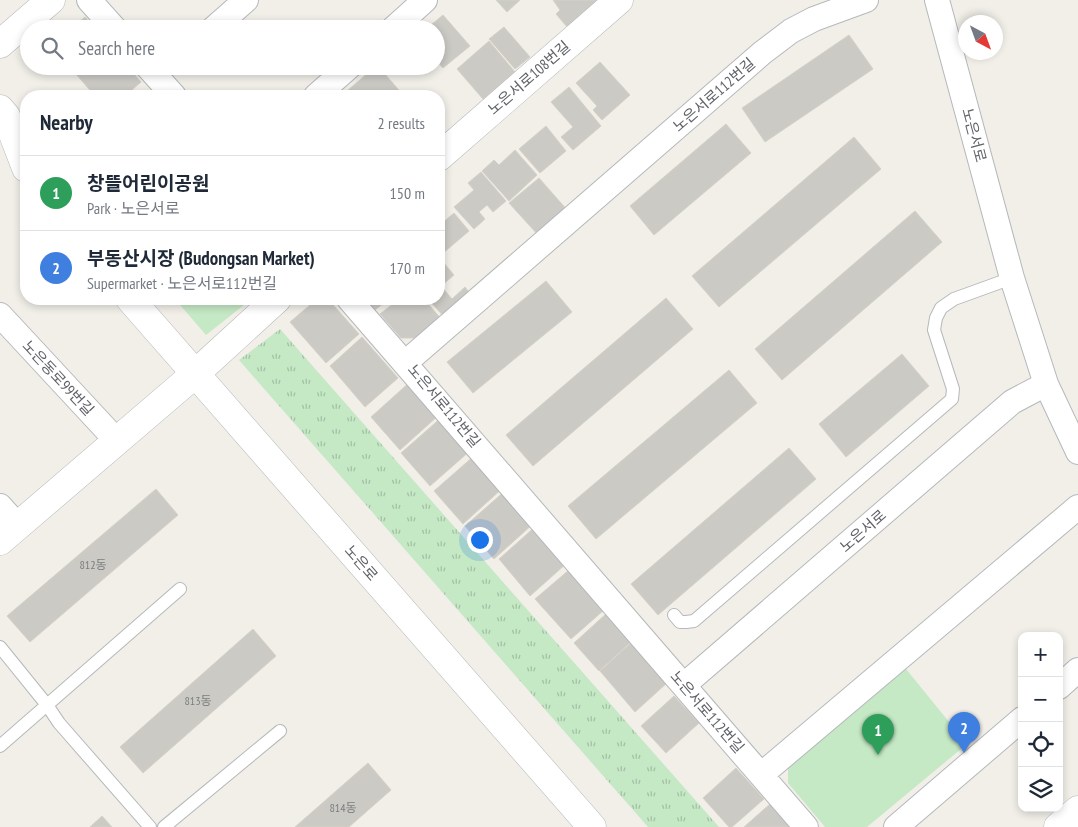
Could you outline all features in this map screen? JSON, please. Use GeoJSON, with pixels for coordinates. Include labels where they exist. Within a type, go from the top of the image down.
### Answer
{"type":"FeatureCollection","features":[{"type":"Feature","properties":{"kind":"street"},"geometry":{"type":"LineString","coordinates":[[28,20],[51,0]]}},
{"type":"Feature","properties":{"kind":"street"},"geometry":{"type":"LineString","coordinates":[[89,0],[106,20]]}},
{"type":"Feature","properties":{"kind":"street"},"geometry":{"type":"LineString","coordinates":[[224,20],[246,0]]}},
{"type":"Feature","properties":{"kind":"street"},"geometry":{"type":"LineString","coordinates":[[403,20],[426,0]]}},
{"type":"Feature","properties":{"kind":"street","name":"노은서로108번길"},"geometry":{"type":"LineString","coordinates":[[445,152],[619,0]]}},
{"type":"Feature","properties":{"kind":"street","name":"노은서로112번길"},"geometry":{"type":"LineString","coordinates":[[806,827],[405,363],[762,53],[791,31],[814,19],[866,0]]}},
{"type":"Feature","properties":{"kind":"street","name":"노은서로"},"geometry":{"type":"LineString","coordinates":[[938,0],[1012,278],[1046,384],[1078,452]]}},
{"type":"Feature","properties":{"kind":"street"},"geometry":{"type":"LineString","coordinates":[[0,44],[20,27]]}},
{"type":"Feature","properties":{"kind":"street"},"geometry":{"type":"LineString","coordinates":[[162,75],[171,90]]}},
{"type":"Feature","properties":{"kind":"street"},"geometry":{"type":"LineString","coordinates":[[323,90],[340,75]]}},
{"type":"Feature","properties":{"kind":"street"},"geometry":{"type":"LineString","coordinates":[[0,109],[6,116],[20,152]]}},
{"type":"Feature","properties":{"kind":"street"},"geometry":{"type":"LineString","coordinates":[[0,160],[20,176]]}},
{"type":"Feature","properties":{"kind":"street","name":"노은로"},"geometry":{"type":"LineString","coordinates":[[135,305],[592,827]]}},
{"type":"Feature","properties":{"kind":"street"},"geometry":{"type":"LineString","coordinates":[[0,506],[9,534],[195,374],[271,305]]}},
{"type":"Feature","properties":{"kind":"street"},"geometry":{"type":"LineString","coordinates":[[353,305],[405,363]]}},
{"type":"Feature","properties":{"kind":"street","name":"노은동로99번길"},"geometry":{"type":"LineString","coordinates":[[0,315],[117,441]]}},
{"type":"Feature","properties":{"kind":"street","name":"노은서로"},"geometry":{"type":"LineString","coordinates":[[684,685],[1012,402],[1046,384]]}},
{"type":"Feature","properties":{"kind":"street"},"geometry":{"type":"LineString","coordinates":[[762,774],[1078,507]]}},
{"type":"Feature","properties":{"kind":"street"},"geometry":{"type":"LineString","coordinates":[[1063,683],[1078,670]]}},
{"type":"Feature","properties":{"kind":"street"},"geometry":{"type":"LineString","coordinates":[[896,827],[1018,722]]}},
{"type":"Feature","properties":{"kind":"lane"},"geometry":{"type":"LineString","coordinates":[[674,614],[680,622],[694,621],[952,399],[952,389],[934,330],[936,318],[941,308],[954,299],[1012,278]]}},
{"type":"Feature","properties":{"kind":"lane"},"geometry":{"type":"LineString","coordinates":[[0,746],[180,589]]}},
{"type":"Feature","properties":{"kind":"lane"},"geometry":{"type":"LineString","coordinates":[[0,646],[59,723],[150,827]]}},
{"type":"Feature","properties":{"kind":"lane"},"geometry":{"type":"LineString","coordinates":[[164,827],[280,731]]}},
{"type":"Feature","properties":{"kind":"green space"},"geometry":{"type":"Polygon","coordinates":[[[180,305],[244,305],[206,335],[180,305]]]}},
{"type":"Feature","properties":{"kind":"green space"},"geometry":{"type":"Polygon","coordinates":[[[280,329],[719,827],[648,827],[239,360],[280,329]]]}},
{"type":"Feature","properties":{"kind":"green space"},"geometry":{"type":"Polygon","coordinates":[[[906,669],[967,744],[867,827],[825,827],[788,783],[788,767],[906,669]]]}},
{"type":"Feature","properties":{"kind":"building"},"geometry":{"type":"Polygon","coordinates":[[[496,0],[520,0],[507,12],[496,0]]]}},
{"type":"Feature","properties":{"kind":"building"},"geometry":{"type":"Polygon","coordinates":[[[553,0],[597,0],[597,3],[568,28],[556,14],[560,10],[553,0]]]}},
{"type":"Feature","properties":{"kind":"building"},"geometry":{"type":"Polygon","coordinates":[[[443,15],[470,46],[445,66],[445,20],[437,20],[443,15]]]}},
{"type":"Feature","properties":{"kind":"building"},"geometry":{"type":"Polygon","coordinates":[[[504,27],[530,57],[515,69],[489,39],[504,27]]]}},
{"type":"Feature","properties":{"kind":"building"},"geometry":{"type":"Polygon","coordinates":[[[849,35],[873,69],[765,142],[742,108],[849,35]]]}},
{"type":"Feature","properties":{"kind":"building"},"geometry":{"type":"Polygon","coordinates":[[[489,41],[515,72],[483,99],[457,69],[489,41]]]}},
{"type":"Feature","properties":{"kind":"building"},"geometry":{"type":"Polygon","coordinates":[[[600,62],[630,95],[602,120],[593,110],[597,106],[576,83],[600,62]]]}},
{"type":"Feature","properties":{"kind":"building"},"geometry":{"type":"Polygon","coordinates":[[[77,75],[135,75],[141,82],[132,90],[90,90],[77,75]]]}},
{"type":"Feature","properties":{"kind":"building"},"geometry":{"type":"Polygon","coordinates":[[[366,75],[386,75],[399,90],[348,90],[366,75]]]}},
{"type":"Feature","properties":{"kind":"building"},"geometry":{"type":"Polygon","coordinates":[[[569,87],[601,126],[573,150],[561,137],[573,127],[551,102],[569,87]]]}},
{"type":"Feature","properties":{"kind":"building"},"geometry":{"type":"Polygon","coordinates":[[[726,124],[751,153],[654,235],[630,206],[726,124]]]}},
{"type":"Feature","properties":{"kind":"building"},"geometry":{"type":"Polygon","coordinates":[[[546,126],[566,151],[540,173],[519,149],[546,126]]]}},
{"type":"Feature","properties":{"kind":"building"},"geometry":{"type":"Polygon","coordinates":[[[854,137],[881,169],[719,307],[692,276],[854,137]]]}},
{"type":"Feature","properties":{"kind":"building"},"geometry":{"type":"Polygon","coordinates":[[[515,150],[537,175],[509,201],[482,171],[494,160],[499,165],[515,150]]]}},
{"type":"Feature","properties":{"kind":"building"},"geometry":{"type":"Polygon","coordinates":[[[481,172],[506,201],[493,212],[487,205],[479,212],[485,219],[474,229],[454,207],[474,190],[468,183],[481,172]]]}},
{"type":"Feature","properties":{"kind":"building"},"geometry":{"type":"Polygon","coordinates":[[[539,178],[568,211],[539,236],[509,203],[539,178]]]}},
{"type":"Feature","properties":{"kind":"building"},"geometry":{"type":"Polygon","coordinates":[[[915,211],[942,242],[782,380],[755,349],[915,211]]]}},
{"type":"Feature","properties":{"kind":"building"},"geometry":{"type":"Polygon","coordinates":[[[454,213],[469,231],[445,251],[445,221],[454,213]]]}},
{"type":"Feature","properties":{"kind":"building"},"geometry":{"type":"Polygon","coordinates":[[[445,264],[454,275],[445,283],[445,264]]]}},
{"type":"Feature","properties":{"kind":"building"},"geometry":{"type":"Polygon","coordinates":[[[546,281],[572,312],[473,393],[447,362],[546,281]]]}},
{"type":"Feature","properties":{"kind":"building"},"geometry":{"type":"Polygon","coordinates":[[[465,287],[471,295],[445,318],[433,305],[445,305],[445,291],[452,299],[465,287]]]}},
{"type":"Feature","properties":{"kind":"building"},"geometry":{"type":"Polygon","coordinates":[[[666,298],[693,329],[533,466],[506,435],[666,298]]]}},
{"type":"Feature","properties":{"kind":"building"},"geometry":{"type":"Polygon","coordinates":[[[310,305],[333,305],[359,334],[326,363],[290,322],[310,305]]]}},
{"type":"Feature","properties":{"kind":"building"},"geometry":{"type":"Polygon","coordinates":[[[371,305],[381,305],[375,310],[371,305]]]}},
{"type":"Feature","properties":{"kind":"building"},"geometry":{"type":"Polygon","coordinates":[[[391,305],[429,305],[442,320],[422,338],[401,338],[380,314],[391,305]]]}},
{"type":"Feature","properties":{"kind":"building"},"geometry":{"type":"Polygon","coordinates":[[[362,337],[398,378],[365,407],[330,366],[362,337]]]}},
{"type":"Feature","properties":{"kind":"building"},"geometry":{"type":"Polygon","coordinates":[[[902,354],[929,386],[846,457],[819,424],[902,354]]]}},
{"type":"Feature","properties":{"kind":"building"},"geometry":{"type":"Polygon","coordinates":[[[729,370],[757,403],[596,539],[568,506],[729,370]]]}},
{"type":"Feature","properties":{"kind":"building"},"geometry":{"type":"Polygon","coordinates":[[[411,381],[440,414],[400,450],[371,417],[411,381]]]}},
{"type":"Feature","properties":{"kind":"building"},"geometry":{"type":"Polygon","coordinates":[[[442,417],[471,450],[430,486],[401,453],[442,417]]]}},
{"type":"Feature","properties":{"kind":"building"},"geometry":{"type":"Polygon","coordinates":[[[789,448],[816,479],[658,615],[631,584],[789,448]]]}},
{"type":"Feature","properties":{"kind":"building"},"geometry":{"type":"Polygon","coordinates":[[[475,455],[504,487],[463,524],[434,491],[475,455]]]}},
{"type":"Feature","properties":{"kind":"building"},"geometry":{"type":"Polygon","coordinates":[[[156,489],[178,515],[30,642],[7,616],[156,489]]]}},
{"type":"Feature","properties":{"kind":"building"},"geometry":{"type":"Polygon","coordinates":[[[506,490],[534,523],[494,559],[465,526],[506,490]]]}},
{"type":"Feature","properties":{"kind":"building"},"geometry":{"type":"Polygon","coordinates":[[[536,526],[567,563],[530,596],[499,559],[536,526]]]}},
{"type":"Feature","properties":{"kind":"building"},"geometry":{"type":"Polygon","coordinates":[[[569,570],[604,610],[571,639],[535,599],[569,570]]]}},
{"type":"Feature","properties":{"kind":"building"},"geometry":{"type":"Polygon","coordinates":[[[607,613],[632,641],[599,671],[574,643],[607,613]]]}},
{"type":"Feature","properties":{"kind":"building"},"geometry":{"type":"Polygon","coordinates":[[[253,629],[276,656],[143,773],[120,747],[253,629]]]}},
{"type":"Feature","properties":{"kind":"building"},"geometry":{"type":"Polygon","coordinates":[[[632,642],[668,682],[635,712],[600,671],[632,642]]]}},
{"type":"Feature","properties":{"kind":"building"},"geometry":{"type":"Polygon","coordinates":[[[674,696],[699,723],[666,753],[641,726],[674,696]]]}},
{"type":"Feature","properties":{"kind":"building"},"geometry":{"type":"Polygon","coordinates":[[[368,763],[391,790],[349,827],[295,827],[368,763]]]}},
{"type":"Feature","properties":{"kind":"building"},"geometry":{"type":"Polygon","coordinates":[[[736,768],[764,799],[732,827],[729,827],[703,798],[736,768]]]}},
{"type":"Feature","properties":{"kind":"building"},"geometry":{"type":"Polygon","coordinates":[[[770,804],[790,827],[744,827],[770,804]]]}},
{"type":"Feature","properties":{"kind":"building"},"geometry":{"type":"Polygon","coordinates":[[[102,816],[112,827],[90,827],[102,816]]]}},
{"type":"Feature","properties":{"kind":"place","name":"부동산시장 (Budongsan Market)"},"geometry":{"type":"Point","coordinates":[964,753]}},
{"type":"Feature","properties":{"kind":"place","name":"창뜰어린이공원"},"geometry":{"type":"Point","coordinates":[878,755]}}]}
